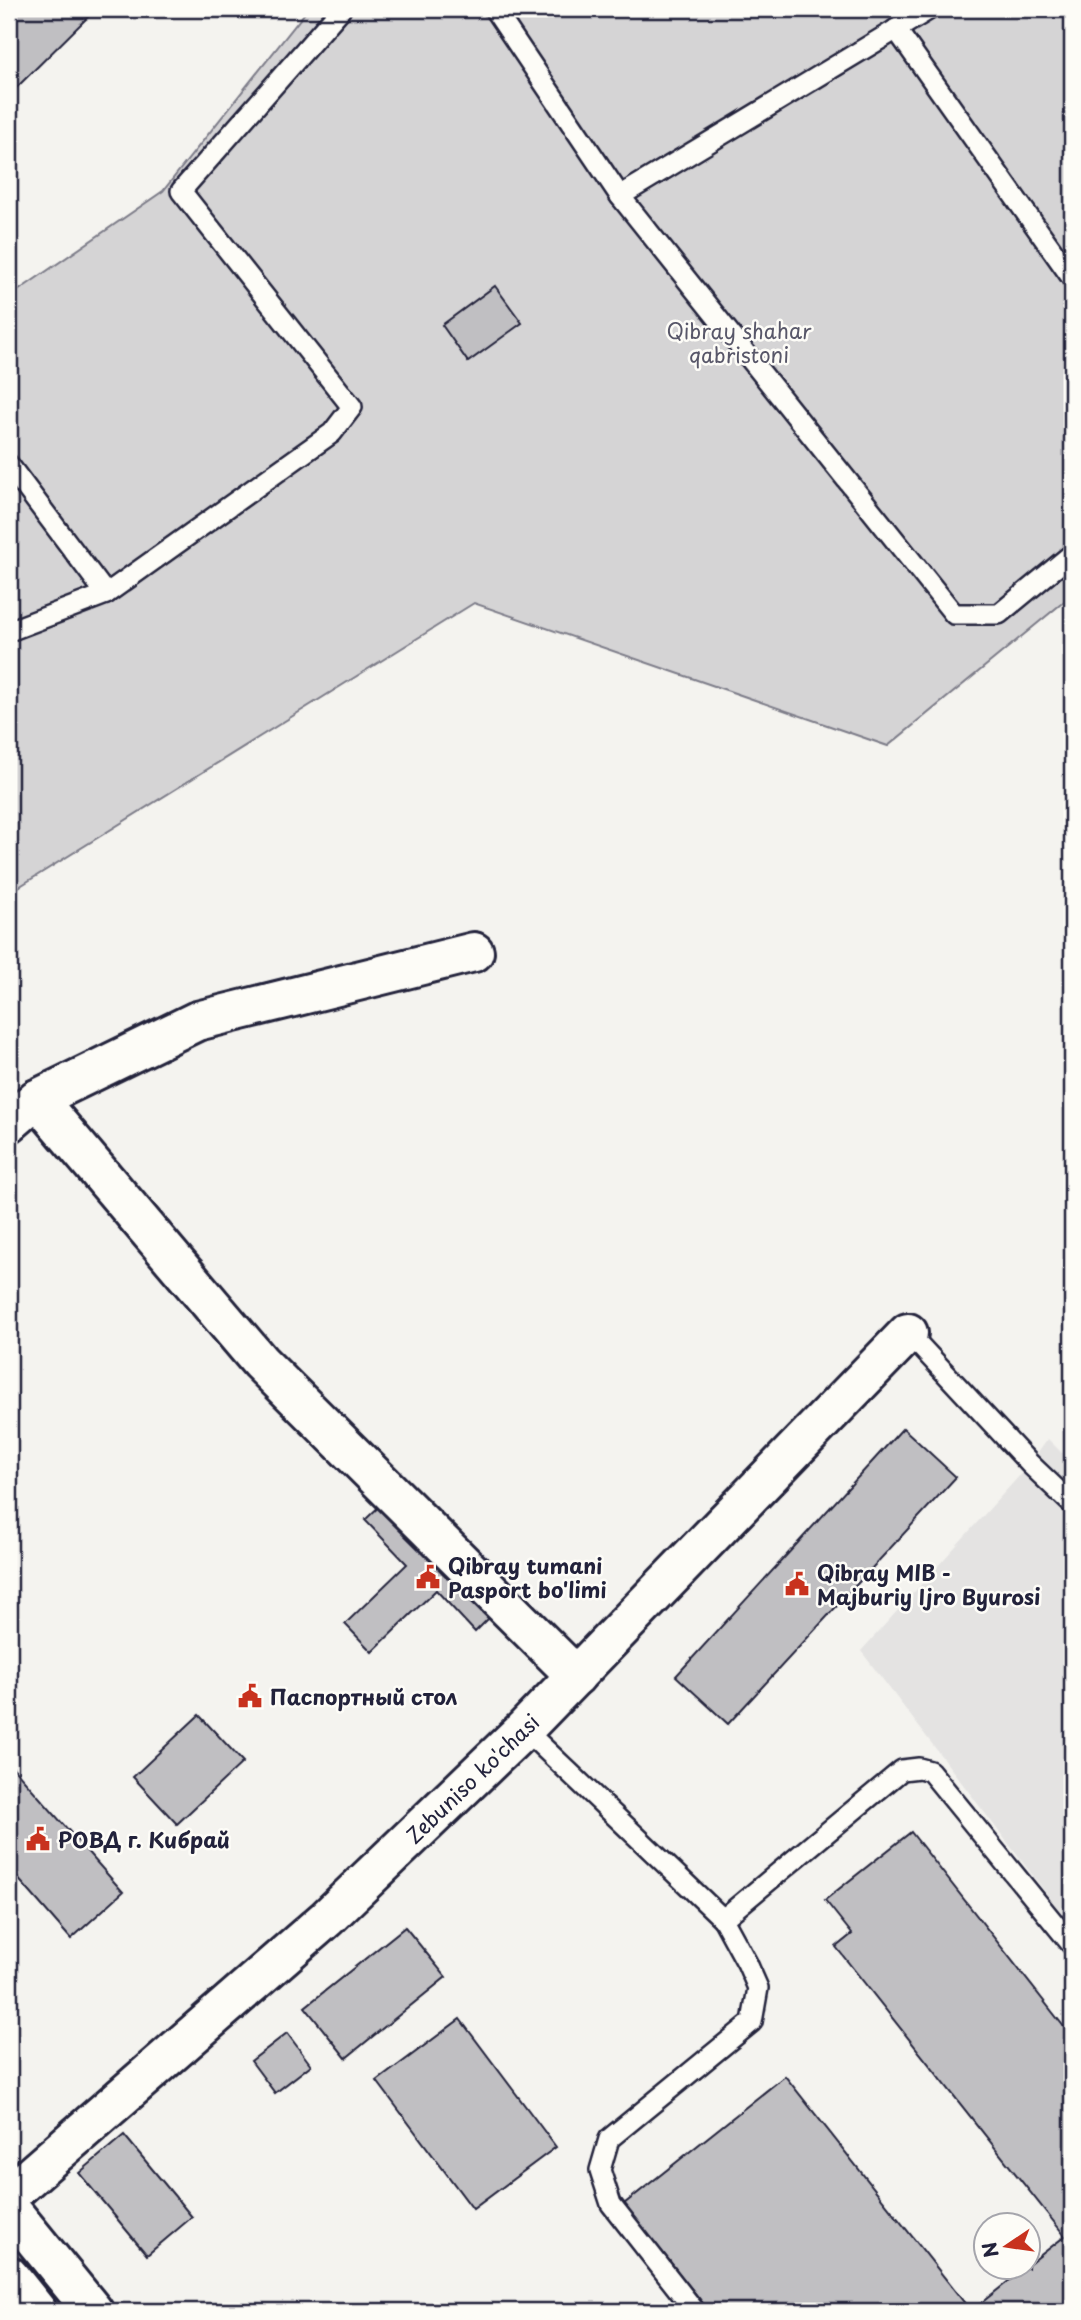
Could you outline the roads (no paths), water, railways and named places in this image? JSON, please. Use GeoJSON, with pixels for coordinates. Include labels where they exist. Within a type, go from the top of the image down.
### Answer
{"type":"FeatureCollection","features":[{"type":"Feature","properties":{"kind":"street"},"geometry":{"type":"LineString","coordinates":[[9,1123],[37,1099],[197,1021],[474,952]]}},
{"type":"Feature","properties":{"kind":"street"},"geometry":{"type":"LineString","coordinates":[[37,1099],[260,1362],[576,1676]]}},
{"type":"Feature","properties":{"kind":"street","name":"Zebuniso ko'chasi"},"geometry":{"type":"LineString","coordinates":[[9,2195],[326,1919],[576,1676],[908,1334]]}},
{"type":"Feature","properties":{"kind":"street"},"geometry":{"type":"LineString","coordinates":[[9,2208],[93,2311]]}},
{"type":"Feature","properties":{"kind":"street"},"geometry":{"type":"LineString","coordinates":[[9,2276],[37,2311]]}},
{"type":"Feature","properties":{"kind":"lane"},"geometry":{"type":"LineString","coordinates":[[9,631],[106,594],[332,433],[352,407],[181,191],[341,9]]}},
{"type":"Feature","properties":{"kind":"lane"},"geometry":{"type":"LineString","coordinates":[[494,9],[620,196],[954,614],[999,614],[1072,554]]}},
{"type":"Feature","properties":{"kind":"lane"},"geometry":{"type":"LineString","coordinates":[[620,196],[930,9]]}},
{"type":"Feature","properties":{"kind":"lane"},"geometry":{"type":"LineString","coordinates":[[896,29],[1072,278]]}},
{"type":"Feature","properties":{"kind":"lane"},"geometry":{"type":"LineString","coordinates":[[9,466],[106,594]]}},
{"type":"Feature","properties":{"kind":"lane"},"geometry":{"type":"LineString","coordinates":[[908,1334],[1030,1464],[1072,1504]]}},
{"type":"Feature","properties":{"kind":"lane"},"geometry":{"type":"LineString","coordinates":[[524,1728],[723,1919],[758,1988],[752,2022],[609,2140],[600,2170],[611,2204],[695,2311]]}},
{"type":"Feature","properties":{"kind":"lane"},"geometry":{"type":"LineString","coordinates":[[723,1919],[902,1770],[919,1768],[930,1771],[1072,1945]]}},
{"type":"Feature","properties":{"kind":"place","name":"Qibray tumani Pasport bo'limi"},"geometry":{"type":"Point","coordinates":[428,1577]}},
{"type":"Feature","properties":{"kind":"place","name":"Qibray MIB - Majburiy Ijro Byurosi"},"geometry":{"type":"Point","coordinates":[797,1584]}},
{"type":"Feature","properties":{"kind":"place","name":"Паспортный стол"},"geometry":{"type":"Point","coordinates":[250,1696]}},
{"type":"Feature","properties":{"kind":"place","name":"РОВД г. Кибрай"},"geometry":{"type":"Point","coordinates":[38,1839]}},
{"type":"Feature","properties":{"kind":"park label","name":"Qibray shahar qabristoni"},"geometry":{"type":"Point","coordinates":[739,342]}}]}
